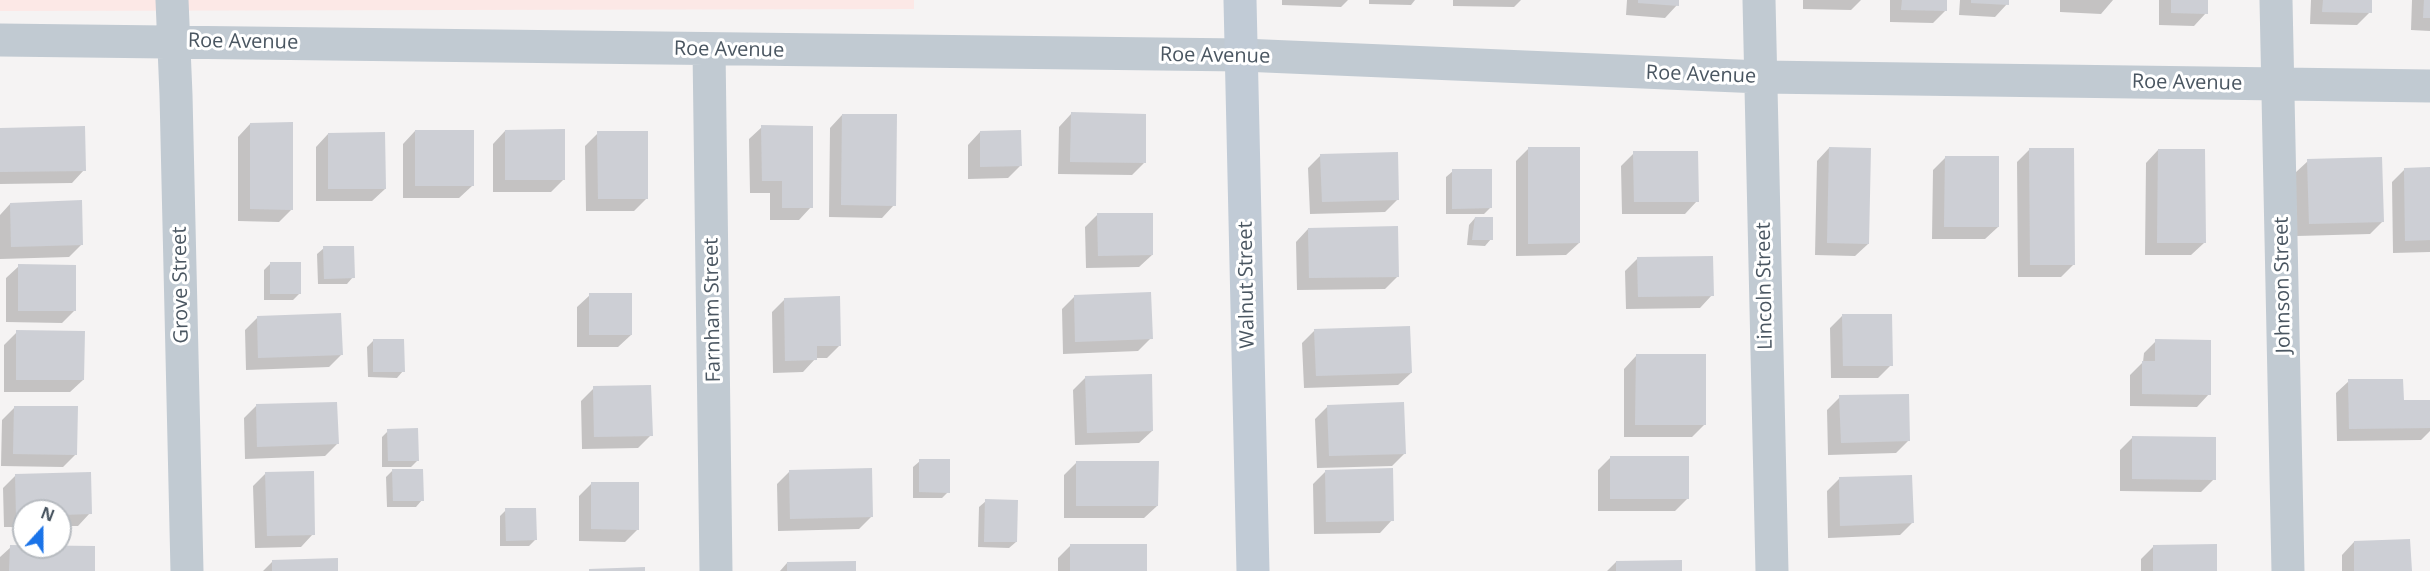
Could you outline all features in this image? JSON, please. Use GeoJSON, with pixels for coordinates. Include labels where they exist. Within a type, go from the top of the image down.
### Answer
{"type":"FeatureCollection","features":[{"type":"Feature","properties":{"kind":"street","name":"Grove Street"},"geometry":{"type":"LineString","coordinates":[[172,0],[187,571]]}},
{"type":"Feature","properties":{"kind":"street","name":"Walnut Street"},"geometry":{"type":"LineString","coordinates":[[1240,0],[1252,571]]}},
{"type":"Feature","properties":{"kind":"street","name":"Lincoln Street"},"geometry":{"type":"LineString","coordinates":[[1759,0],[1772,571]]}},
{"type":"Feature","properties":{"kind":"street","name":"Johnson Street"},"geometry":{"type":"LineString","coordinates":[[2277,0],[2288,571]]}},
{"type":"Feature","properties":{"kind":"street","name":"Roe Avenue"},"geometry":{"type":"LineString","coordinates":[[0,40],[1242,55],[1761,77],[2430,86]]}},
{"type":"Feature","properties":{"kind":"street","name":"Farnham Street"},"geometry":{"type":"LineString","coordinates":[[709,50],[716,571]]}},
{"type":"Feature","properties":{"kind":"shaded area"},"geometry":{"type":"Polygon","coordinates":[[[0,0],[914,0],[914,9],[0,11],[0,0]]]}},
{"type":"Feature","properties":{"kind":"building"},"geometry":{"type":"Polygon","coordinates":[[[1638,0],[1679,0],[1679,6],[1638,3],[1638,0]]]}},
{"type":"Feature","properties":{"kind":"building"},"geometry":{"type":"Polygon","coordinates":[[[1902,0],[1947,0],[1947,11],[1901,10],[1902,0]]]}},
{"type":"Feature","properties":{"kind":"building"},"geometry":{"type":"Polygon","coordinates":[[[1971,0],[2009,0],[2009,5],[1971,3],[1971,0]]]}},
{"type":"Feature","properties":{"kind":"building"},"geometry":{"type":"Polygon","coordinates":[[[2171,0],[2208,0],[2208,14],[2171,13],[2171,0]]]}},
{"type":"Feature","properties":{"kind":"building"},"geometry":{"type":"Polygon","coordinates":[[[2323,0],[2372,0],[2372,13],[2322,12],[2323,0]]]}},
{"type":"Feature","properties":{"kind":"building"},"geometry":{"type":"Polygon","coordinates":[[[2424,0],[2430,0],[2430,18],[2423,18],[2424,0]]]}},
{"type":"Feature","properties":{"kind":"building"},"geometry":{"type":"Polygon","coordinates":[[[1071,112],[1146,114],[1146,163],[1070,162],[1071,112]]]}},
{"type":"Feature","properties":{"kind":"building"},"geometry":{"type":"Polygon","coordinates":[[[842,114],[897,114],[896,206],[841,205],[842,114]]]}},
{"type":"Feature","properties":{"kind":"building"},"geometry":{"type":"Polygon","coordinates":[[[293,122],[293,210],[250,209],[250,123],[293,122]]]}},
{"type":"Feature","properties":{"kind":"building"},"geometry":{"type":"Polygon","coordinates":[[[761,125],[813,126],[813,208],[782,208],[782,181],[762,181],[761,125]]]}},
{"type":"Feature","properties":{"kind":"building"},"geometry":{"type":"Polygon","coordinates":[[[85,126],[86,171],[0,172],[0,128],[85,126]]]}},
{"type":"Feature","properties":{"kind":"building"},"geometry":{"type":"Polygon","coordinates":[[[565,129],[565,180],[505,180],[505,130],[565,129]]]}},
{"type":"Feature","properties":{"kind":"building"},"geometry":{"type":"Polygon","coordinates":[[[415,130],[474,130],[474,186],[415,186],[415,130]]]}},
{"type":"Feature","properties":{"kind":"building"},"geometry":{"type":"Polygon","coordinates":[[[1021,130],[1022,166],[980,167],[980,131],[1021,130]]]}},
{"type":"Feature","properties":{"kind":"building"},"geometry":{"type":"Polygon","coordinates":[[[597,131],[648,131],[648,199],[598,199],[597,131]]]}},
{"type":"Feature","properties":{"kind":"building"},"geometry":{"type":"Polygon","coordinates":[[[385,132],[386,189],[328,189],[328,133],[385,132]]]}},
{"type":"Feature","properties":{"kind":"building"},"geometry":{"type":"Polygon","coordinates":[[[1528,147],[1580,147],[1580,243],[1528,244],[1528,147]]]}},
{"type":"Feature","properties":{"kind":"building"},"geometry":{"type":"Polygon","coordinates":[[[1829,147],[1871,148],[1869,244],[1827,243],[1829,147]]]}},
{"type":"Feature","properties":{"kind":"building"},"geometry":{"type":"Polygon","coordinates":[[[2029,148],[2074,148],[2075,265],[2030,265],[2029,148]]]}},
{"type":"Feature","properties":{"kind":"building"},"geometry":{"type":"Polygon","coordinates":[[[2158,149],[2205,149],[2206,243],[2157,243],[2158,149]]]}},
{"type":"Feature","properties":{"kind":"building"},"geometry":{"type":"Polygon","coordinates":[[[1633,151],[1698,151],[1699,202],[1634,202],[1633,151]]]}},
{"type":"Feature","properties":{"kind":"building"},"geometry":{"type":"Polygon","coordinates":[[[1398,152],[1399,200],[1322,202],[1320,154],[1398,152]]]}},
{"type":"Feature","properties":{"kind":"building"},"geometry":{"type":"Polygon","coordinates":[[[1945,156],[1999,156],[1999,227],[1944,227],[1945,156]]]}},
{"type":"Feature","properties":{"kind":"building"},"geometry":{"type":"Polygon","coordinates":[[[2382,157],[2384,222],[2309,224],[2307,159],[2382,157]]]}},
{"type":"Feature","properties":{"kind":"building"},"geometry":{"type":"Polygon","coordinates":[[[2430,167],[2430,240],[2405,241],[2404,168],[2430,167]]]}},
{"type":"Feature","properties":{"kind":"building"},"geometry":{"type":"Polygon","coordinates":[[[1452,169],[1492,169],[1492,208],[1452,209],[1452,169]]]}},
{"type":"Feature","properties":{"kind":"building"},"geometry":{"type":"Polygon","coordinates":[[[82,200],[83,245],[11,247],[10,203],[82,200]]]}},
{"type":"Feature","properties":{"kind":"building"},"geometry":{"type":"Polygon","coordinates":[[[1097,213],[1153,213],[1153,255],[1098,256],[1097,213]]]}},
{"type":"Feature","properties":{"kind":"building"},"geometry":{"type":"Polygon","coordinates":[[[1475,217],[1493,217],[1493,240],[1472,240],[1475,217]]]}},
{"type":"Feature","properties":{"kind":"building"},"geometry":{"type":"Polygon","coordinates":[[[1398,226],[1399,277],[1309,278],[1308,228],[1398,226]]]}},
{"type":"Feature","properties":{"kind":"building"},"geometry":{"type":"Polygon","coordinates":[[[323,246],[354,246],[355,278],[324,279],[323,246]]]}},
{"type":"Feature","properties":{"kind":"building"},"geometry":{"type":"Polygon","coordinates":[[[1713,256],[1714,296],[1638,297],[1637,257],[1713,256]]]}},
{"type":"Feature","properties":{"kind":"building"},"geometry":{"type":"Polygon","coordinates":[[[270,262],[301,262],[301,294],[270,294],[270,262]]]}},
{"type":"Feature","properties":{"kind":"building"},"geometry":{"type":"Polygon","coordinates":[[[18,264],[76,265],[76,311],[18,311],[18,264]]]}},
{"type":"Feature","properties":{"kind":"building"},"geometry":{"type":"Polygon","coordinates":[[[1151,292],[1153,339],[1075,342],[1074,295],[1151,292]]]}},
{"type":"Feature","properties":{"kind":"building"},"geometry":{"type":"Polygon","coordinates":[[[589,293],[632,293],[632,335],[589,335],[589,293]]]}},
{"type":"Feature","properties":{"kind":"building"},"geometry":{"type":"Polygon","coordinates":[[[840,296],[841,346],[817,346],[817,360],[785,361],[784,298],[840,296]]]}},
{"type":"Feature","properties":{"kind":"building"},"geometry":{"type":"Polygon","coordinates":[[[341,313],[343,355],[258,358],[257,316],[341,313]]]}},
{"type":"Feature","properties":{"kind":"building"},"geometry":{"type":"Polygon","coordinates":[[[1842,314],[1892,314],[1893,366],[1843,366],[1842,314]]]}},
{"type":"Feature","properties":{"kind":"building"},"geometry":{"type":"Polygon","coordinates":[[[1410,326],[1412,373],[1316,376],[1314,329],[1410,326]]]}},
{"type":"Feature","properties":{"kind":"building"},"geometry":{"type":"Polygon","coordinates":[[[16,330],[85,331],[84,380],[16,380],[16,330]]]}},
{"type":"Feature","properties":{"kind":"building"},"geometry":{"type":"Polygon","coordinates":[[[373,339],[404,339],[405,372],[373,372],[373,339]]]}},
{"type":"Feature","properties":{"kind":"building"},"geometry":{"type":"Polygon","coordinates":[[[2155,339],[2211,340],[2211,395],[2142,394],[2142,361],[2155,361],[2155,339]]]}},
{"type":"Feature","properties":{"kind":"building"},"geometry":{"type":"Polygon","coordinates":[[[1636,354],[1706,354],[1706,425],[1635,425],[1636,354]]]}},
{"type":"Feature","properties":{"kind":"building"},"geometry":{"type":"Polygon","coordinates":[[[1152,374],[1153,431],[1087,433],[1085,376],[1152,374]]]}},
{"type":"Feature","properties":{"kind":"building"},"geometry":{"type":"Polygon","coordinates":[[[2348,379],[2403,379],[2404,400],[2430,400],[2430,428],[2349,429],[2348,379]]]}},
{"type":"Feature","properties":{"kind":"building"},"geometry":{"type":"Polygon","coordinates":[[[651,385],[653,436],[594,437],[593,386],[651,385]]]}},
{"type":"Feature","properties":{"kind":"building"},"geometry":{"type":"Polygon","coordinates":[[[1909,394],[1910,441],[1841,443],[1839,395],[1909,394]]]}},
{"type":"Feature","properties":{"kind":"building"},"geometry":{"type":"Polygon","coordinates":[[[337,402],[339,444],[257,447],[256,404],[337,402]]]}},
{"type":"Feature","properties":{"kind":"building"},"geometry":{"type":"Polygon","coordinates":[[[1404,402],[1406,454],[1329,456],[1327,405],[1404,402]]]}},
{"type":"Feature","properties":{"kind":"building"},"geometry":{"type":"Polygon","coordinates":[[[14,406],[78,406],[77,455],[13,454],[14,406]]]}},
{"type":"Feature","properties":{"kind":"building"},"geometry":{"type":"Polygon","coordinates":[[[418,428],[419,461],[388,461],[387,429],[418,428]]]}},
{"type":"Feature","properties":{"kind":"building"},"geometry":{"type":"Polygon","coordinates":[[[2132,436],[2216,437],[2216,480],[2132,479],[2132,436]]]}},
{"type":"Feature","properties":{"kind":"building"},"geometry":{"type":"Polygon","coordinates":[[[1610,456],[1689,456],[1689,499],[1610,499],[1610,456]]]}},
{"type":"Feature","properties":{"kind":"building"},"geometry":{"type":"Polygon","coordinates":[[[919,459],[950,459],[950,493],[919,492],[919,459]]]}},
{"type":"Feature","properties":{"kind":"building"},"geometry":{"type":"Polygon","coordinates":[[[1076,461],[1159,461],[1158,506],[1076,506],[1076,461]]]}},
{"type":"Feature","properties":{"kind":"building"},"geometry":{"type":"Polygon","coordinates":[[[872,468],[873,517],[790,519],[789,470],[872,468]]]}},
{"type":"Feature","properties":{"kind":"building"},"geometry":{"type":"Polygon","coordinates":[[[1393,468],[1394,521],[1326,522],[1325,470],[1393,468]]]}},
{"type":"Feature","properties":{"kind":"building"},"geometry":{"type":"Polygon","coordinates":[[[392,469],[423,469],[424,501],[393,501],[392,469]]]}},
{"type":"Feature","properties":{"kind":"building"},"geometry":{"type":"Polygon","coordinates":[[[314,471],[315,535],[267,536],[265,472],[314,471]]]}},
{"type":"Feature","properties":{"kind":"building"},"geometry":{"type":"Polygon","coordinates":[[[91,472],[92,514],[72,515],[72,499],[16,499],[15,474],[91,472]]]}},
{"type":"Feature","properties":{"kind":"building"},"geometry":{"type":"Polygon","coordinates":[[[1912,475],[1914,523],[1840,526],[1839,477],[1912,475]]]}},
{"type":"Feature","properties":{"kind":"building"},"geometry":{"type":"Polygon","coordinates":[[[591,482],[639,482],[639,530],[591,529],[591,482]]]}},
{"type":"Feature","properties":{"kind":"building"},"geometry":{"type":"Polygon","coordinates":[[[985,499],[1018,500],[1017,542],[984,542],[985,499]]]}},
{"type":"Feature","properties":{"kind":"building"},"geometry":{"type":"Polygon","coordinates":[[[505,508],[536,508],[537,540],[506,541],[505,508]]]}},
{"type":"Feature","properties":{"kind":"building"},"geometry":{"type":"Polygon","coordinates":[[[2410,539],[2412,571],[2354,571],[2354,541],[2410,539]]]}},
{"type":"Feature","properties":{"kind":"building"},"geometry":{"type":"Polygon","coordinates":[[[1070,544],[1147,544],[1147,571],[1070,571],[1070,544]]]}},
{"type":"Feature","properties":{"kind":"building"},"geometry":{"type":"Polygon","coordinates":[[[2217,544],[2217,571],[2153,571],[2153,545],[2217,544]]]}},
{"type":"Feature","properties":{"kind":"building"},"geometry":{"type":"Polygon","coordinates":[[[10,545],[12,545],[12,559],[72,559],[72,546],[95,546],[95,571],[9,571],[10,545]]]}},
{"type":"Feature","properties":{"kind":"building"},"geometry":{"type":"Polygon","coordinates":[[[338,558],[338,571],[272,571],[272,560],[338,558]]]}},
{"type":"Feature","properties":{"kind":"building"},"geometry":{"type":"Polygon","coordinates":[[[1682,560],[1682,571],[1616,571],[1616,561],[1682,560]]]}},
{"type":"Feature","properties":{"kind":"building"},"geometry":{"type":"Polygon","coordinates":[[[856,561],[856,571],[787,571],[787,562],[856,561]]]}},
{"type":"Feature","properties":{"kind":"building"},"geometry":{"type":"Polygon","coordinates":[[[645,567],[645,571],[589,571],[589,569],[645,567]]]}}]}
